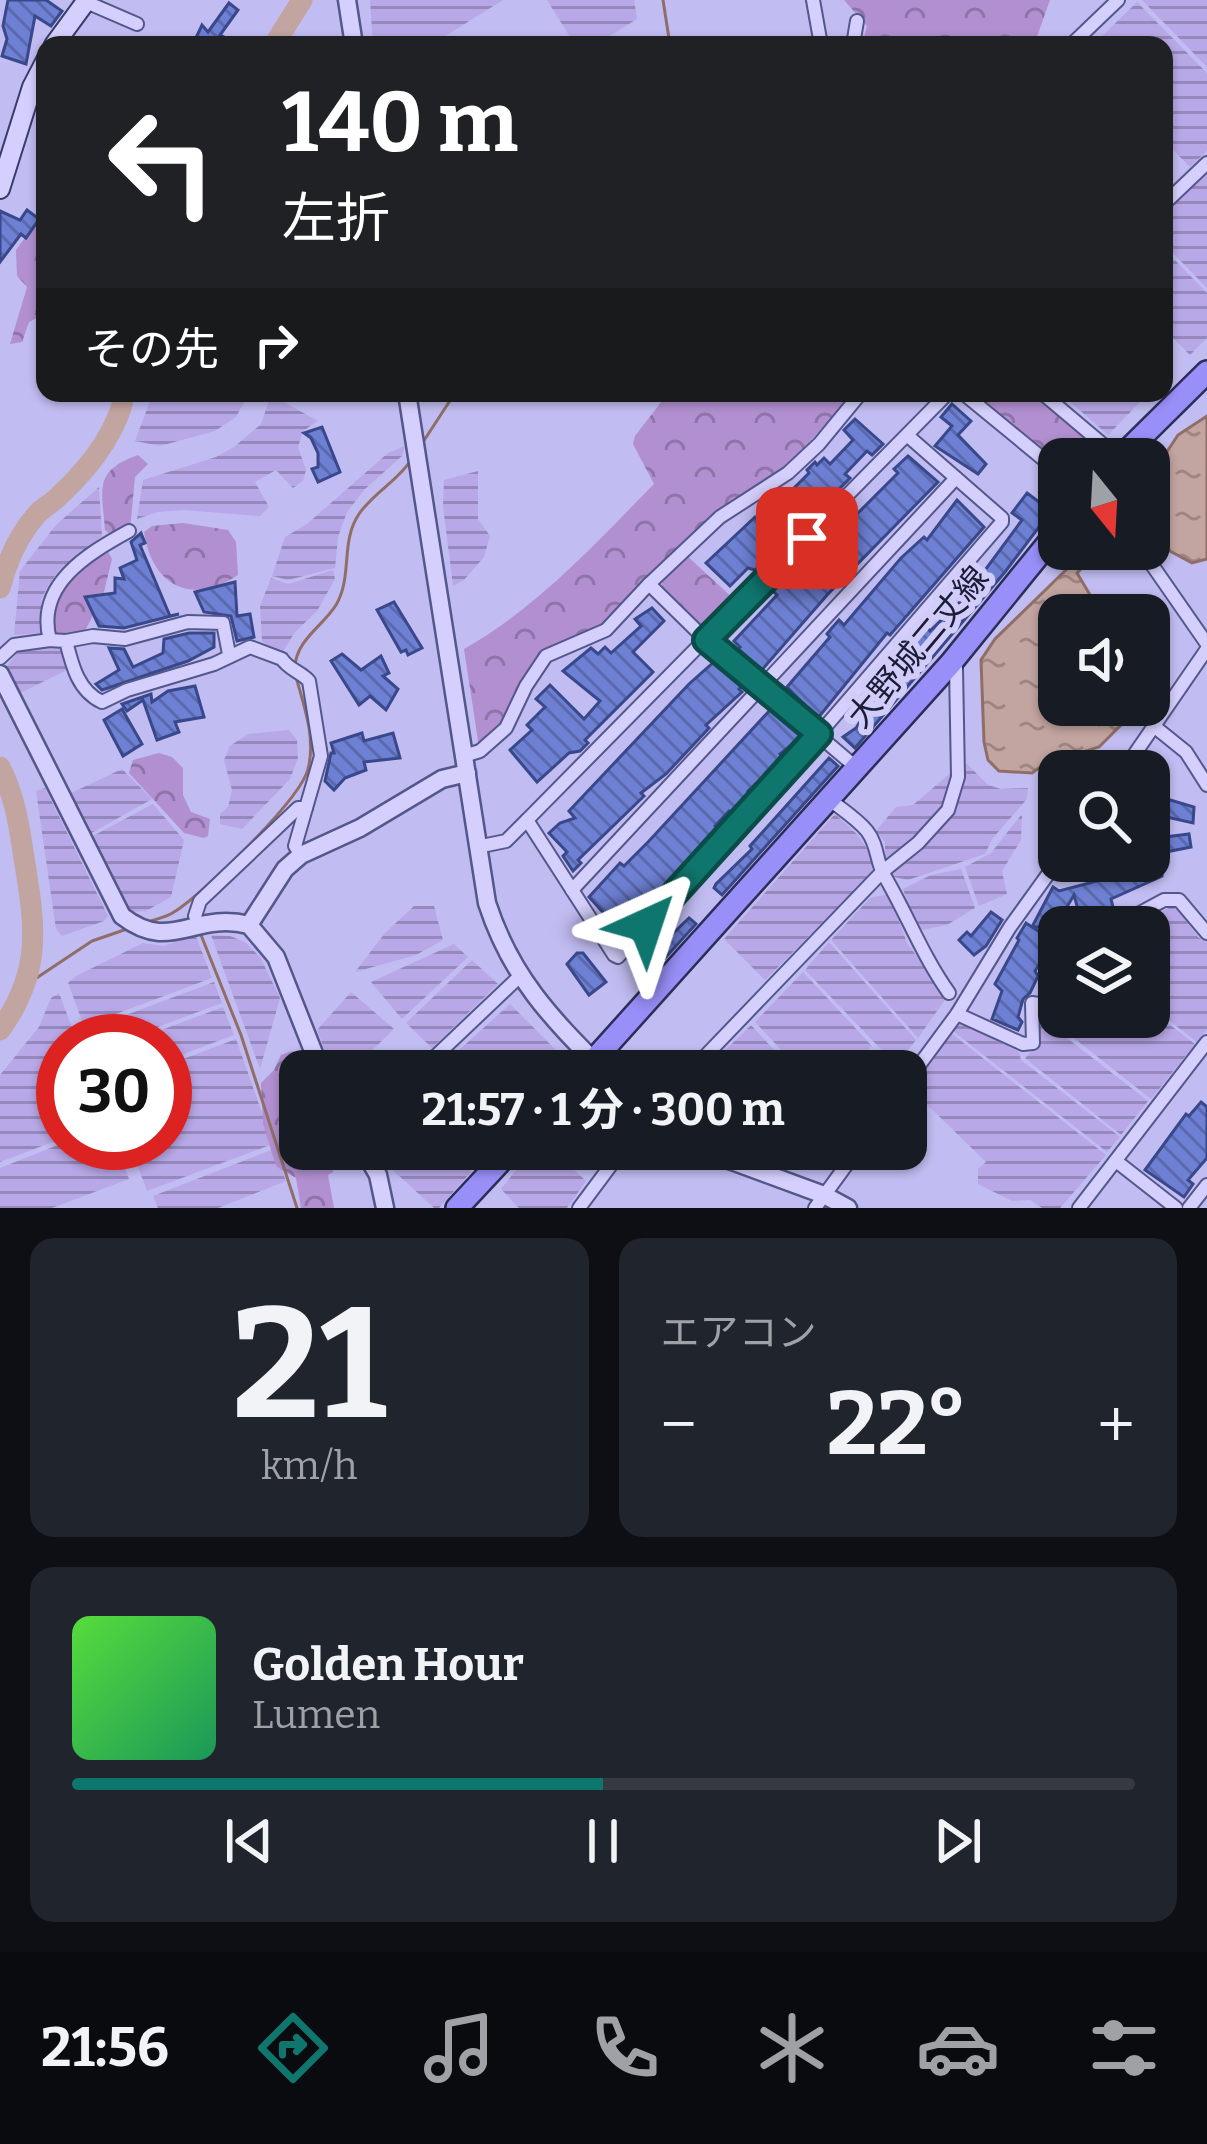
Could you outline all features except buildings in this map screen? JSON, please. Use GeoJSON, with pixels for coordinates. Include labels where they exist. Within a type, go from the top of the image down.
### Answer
{"type":"FeatureCollection","features":[{"type":"Feature","properties":{"kind":"main road"},"geometry":{"type":"LineString","coordinates":[[63,36],[78,3]]}},
{"type":"Feature","properties":{"kind":"main road"},"geometry":{"type":"LineString","coordinates":[[0,189],[36,79]]}},
{"type":"Feature","properties":{"kind":"main road"},"geometry":{"type":"LineString","coordinates":[[1140,438],[1207,373]]}},
{"type":"Feature","properties":{"kind":"main road","name":"大野城二丈線"},"geometry":{"type":"LineString","coordinates":[[610,1050],[951,663],[1038,556]]}},
{"type":"Feature","properties":{"kind":"main road"},"geometry":{"type":"LineString","coordinates":[[457,1208],[492,1170]]}},
{"type":"Feature","properties":{"kind":"street"},"geometry":{"type":"LineString","coordinates":[[347,0],[353,36]]}},
{"type":"Feature","properties":{"kind":"street"},"geometry":{"type":"LineString","coordinates":[[813,0],[819,36]]}},
{"type":"Feature","properties":{"kind":"street"},"geometry":{"type":"LineString","coordinates":[[1080,36],[1118,0]]}},
{"type":"Feature","properties":{"kind":"street"},"geometry":{"type":"LineString","coordinates":[[78,3],[137,24]]}},
{"type":"Feature","properties":{"kind":"street"},"geometry":{"type":"LineString","coordinates":[[854,36],[857,21]]}},
{"type":"Feature","properties":{"kind":"street"},"geometry":{"type":"LineString","coordinates":[[1173,195],[1207,163]]}},
{"type":"Feature","properties":{"kind":"street"},"geometry":{"type":"LineString","coordinates":[[409,402],[491,916],[520,976],[578,1050]]}},
{"type":"Feature","properties":{"kind":"street"},"geometry":{"type":"LineString","coordinates":[[249,925],[285,869],[301,855],[360,828],[465,765],[506,728],[546,656],[606,630],[720,518],[788,473],[854,402]]}},
{"type":"Feature","properties":{"kind":"street"},"geometry":{"type":"LineString","coordinates":[[477,847],[506,841],[940,402]]}},
{"type":"Feature","properties":{"kind":"street"},"geometry":{"type":"LineString","coordinates":[[974,402],[1038,455]]}},
{"type":"Feature","properties":{"kind":"street"},"geometry":{"type":"LineString","coordinates":[[1052,402],[1094,438]]}},
{"type":"Feature","properties":{"kind":"street"},"geometry":{"type":"LineString","coordinates":[[527,820],[618,957],[1002,522],[908,436]]}},
{"type":"Feature","properties":{"kind":"street"},"geometry":{"type":"LineString","coordinates":[[572,890],[956,478]]}},
{"type":"Feature","properties":{"kind":"street"},"geometry":{"type":"LineString","coordinates":[[48,640],[45,623],[53,591],[76,563],[129,531]]}},
{"type":"Feature","properties":{"kind":"street"},"geometry":{"type":"LineString","coordinates":[[1138,750],[1207,647],[1155,570]]}},
{"type":"Feature","properties":{"kind":"street"},"geometry":{"type":"LineString","coordinates":[[649,584],[706,640],[857,768]]}},
{"type":"Feature","properties":{"kind":"street"},"geometry":{"type":"LineString","coordinates":[[0,658],[14,645],[93,636],[125,639],[188,622],[223,623],[229,654]]}},
{"type":"Feature","properties":{"kind":"street"},"geometry":{"type":"LineString","coordinates":[[66,641],[81,682],[90,696],[103,702],[250,647],[282,658],[301,673],[309,681],[321,756],[295,846],[301,855]]}},
{"type":"Feature","properties":{"kind":"street"},"geometry":{"type":"LineString","coordinates":[[711,1050],[948,810],[958,777],[956,668],[951,663]]}},
{"type":"Feature","properties":{"kind":"street"},"geometry":{"type":"LineString","coordinates":[[0,674],[122,916],[142,932],[164,934],[229,920],[249,925],[276,957],[313,1050]]}},
{"type":"Feature","properties":{"kind":"street"},"geometry":{"type":"LineString","coordinates":[[1155,727],[1186,752],[1207,785]]}},
{"type":"Feature","properties":{"kind":"street"},"geometry":{"type":"LineString","coordinates":[[830,800],[864,827],[877,847],[882,872],[895,890],[924,958],[949,993]]}},
{"type":"Feature","properties":{"kind":"street"},"geometry":{"type":"LineString","coordinates":[[198,924],[195,916],[200,901],[298,808],[306,808]]}},
{"type":"Feature","properties":{"kind":"street"},"geometry":{"type":"LineString","coordinates":[[927,1055],[1042,882]]}},
{"type":"Feature","properties":{"kind":"street"},"geometry":{"type":"LineString","coordinates":[[1153,906],[1179,900],[1207,933]]}},
{"type":"Feature","properties":{"kind":"street"},"geometry":{"type":"LineString","coordinates":[[442,1050],[520,976]]}},
{"type":"Feature","properties":{"kind":"street"},"geometry":{"type":"LineString","coordinates":[[957,1014],[1022,1044],[1033,1042],[1032,1003],[1038,1004]]}},
{"type":"Feature","properties":{"kind":"street"},"geometry":{"type":"LineString","coordinates":[[1079,1208],[1207,1042]]}},
{"type":"Feature","properties":{"kind":"street"},"geometry":{"type":"LineString","coordinates":[[1116,1161],[1176,1208]]}},
{"type":"Feature","properties":{"kind":"street"},"geometry":{"type":"LineString","coordinates":[[376,1170],[385,1208]]}},
{"type":"Feature","properties":{"kind":"street"},"geometry":{"type":"LineString","coordinates":[[579,1208],[607,1170]]}},
{"type":"Feature","properties":{"kind":"street"},"geometry":{"type":"LineString","coordinates":[[747,1170],[819,1202],[848,1208]]}},
{"type":"Feature","properties":{"kind":"street"},"geometry":{"type":"LineString","coordinates":[[819,1202],[843,1170]]}},
{"type":"Feature","properties":{"kind":"street"},"geometry":{"type":"LineString","coordinates":[[1189,1208],[1207,1185]]}},
{"type":"Feature","properties":{"kind":"shaded area"},"geometry":{"type":"Polygon","coordinates":[[[370,0],[503,0],[445,36],[372,36],[370,0]]]}},
{"type":"Feature","properties":{"kind":"shaded area"},"geometry":{"type":"Polygon","coordinates":[[[547,0],[634,0],[637,19],[610,36],[569,36],[547,0]]]}},
{"type":"Feature","properties":{"kind":"shaded area"},"geometry":{"type":"Polygon","coordinates":[[[1142,0],[1207,0],[1207,67],[1142,0]]]}},
{"type":"Feature","properties":{"kind":"shaded area"},"geometry":{"type":"Polygon","coordinates":[[[1137,2],[1171,36],[1102,36],[1137,2]]]}},
{"type":"Feature","properties":{"kind":"shaded area"},"geometry":{"type":"Polygon","coordinates":[[[1173,39],[1207,73],[1207,151],[1190,167],[1173,150],[1173,39]]]}},
{"type":"Feature","properties":{"kind":"shaded area"},"geometry":{"type":"Polygon","coordinates":[[[1207,172],[1207,288],[1173,253],[1173,205],[1207,172]]]}},
{"type":"Feature","properties":{"kind":"shaded area"},"geometry":{"type":"Polygon","coordinates":[[[1173,258],[1207,293],[1207,338],[1190,355],[1173,338],[1173,258]]]}},
{"type":"Feature","properties":{"kind":"shaded area"},"geometry":{"type":"Polygon","coordinates":[[[150,402],[244,402],[236,417],[215,431],[160,446],[135,441],[150,402]]]}},
{"type":"Feature","properties":{"kind":"shaded area"},"geometry":{"type":"Polygon","coordinates":[[[269,402],[284,402],[318,421],[303,431],[298,447],[306,470],[303,481],[293,488],[276,470],[255,482],[269,507],[260,516],[183,510],[137,519],[143,480],[216,457],[261,424],[269,402]]]}},
{"type":"Feature","properties":{"kind":"shaded area"},"geometry":{"type":"Polygon","coordinates":[[[1070,402],[1140,402],[1108,435],[1070,402]]]}},
{"type":"Feature","properties":{"kind":"shaded area"},"geometry":{"type":"Polygon","coordinates":[[[405,446],[402,456],[347,512],[335,568],[288,580],[272,576],[285,537],[307,524],[388,453],[405,446]]]}},
{"type":"Feature","properties":{"kind":"shaded area"},"geometry":{"type":"Polygon","coordinates":[[[478,471],[478,519],[490,536],[484,557],[453,586],[444,480],[478,471]]]}},
{"type":"Feature","properties":{"kind":"shaded area"},"geometry":{"type":"Polygon","coordinates":[[[99,487],[102,536],[59,570],[49,585],[41,599],[41,633],[14,635],[20,571],[56,525],[99,487]]]}},
{"type":"Feature","properties":{"kind":"shaded area"},"geometry":{"type":"Polygon","coordinates":[[[333,570],[335,579],[317,611],[295,632],[281,655],[271,649],[262,641],[260,606],[271,578],[288,584],[333,570]]]}},
{"type":"Feature","properties":{"kind":"shaded area"},"geometry":{"type":"Polygon","coordinates":[[[59,646],[67,670],[18,694],[4,670],[20,649],[59,646]]]}},
{"type":"Feature","properties":{"kind":"shaded area"},"geometry":{"type":"Polygon","coordinates":[[[289,730],[297,740],[298,758],[290,779],[242,829],[220,824],[232,790],[224,760],[230,746],[248,734],[289,730]]]}},
{"type":"Feature","properties":{"kind":"shaded area"},"geometry":{"type":"Polygon","coordinates":[[[966,763],[988,785],[1028,788],[1027,799],[985,854],[908,880],[894,877],[892,871],[908,861],[956,811],[966,763]]]}},
{"type":"Feature","properties":{"kind":"shaded area"},"geometry":{"type":"Polygon","coordinates":[[[122,769],[152,799],[88,835],[69,794],[122,769]]]}},
{"type":"Feature","properties":{"kind":"shaded area"},"geometry":{"type":"Polygon","coordinates":[[[954,770],[943,810],[916,839],[885,859],[885,842],[876,831],[896,807],[913,805],[954,770]]]}},
{"type":"Feature","properties":{"kind":"shaded area"},"geometry":{"type":"Polygon","coordinates":[[[45,788],[108,916],[62,936],[56,929],[36,791],[45,788]]]}},
{"type":"Feature","properties":{"kind":"shaded area"},"geometry":{"type":"Polygon","coordinates":[[[153,804],[184,840],[171,897],[146,911],[130,912],[120,903],[89,838],[153,804]]]}},
{"type":"Feature","properties":{"kind":"shaded area"},"geometry":{"type":"Polygon","coordinates":[[[835,814],[871,855],[872,873],[765,980],[724,939],[835,814]]]}},
{"type":"Feature","properties":{"kind":"shaded area"},"geometry":{"type":"Polygon","coordinates":[[[1022,814],[1021,840],[1002,871],[1007,894],[979,906],[965,867],[991,853],[1022,814]]]}},
{"type":"Feature","properties":{"kind":"shaded area"},"geometry":{"type":"Polygon","coordinates":[[[961,869],[975,908],[947,925],[916,931],[903,889],[931,875],[961,869]]]}},
{"type":"Feature","properties":{"kind":"shaded area"},"geometry":{"type":"Polygon","coordinates":[[[889,894],[907,943],[947,997],[918,1038],[831,940],[870,898],[889,894]]]}},
{"type":"Feature","properties":{"kind":"shaded area"},"geometry":{"type":"Polygon","coordinates":[[[414,906],[434,906],[443,940],[416,955],[355,972],[385,933],[414,906]]]}},
{"type":"Feature","properties":{"kind":"shaded area"},"geometry":{"type":"Polygon","coordinates":[[[1170,907],[1179,910],[1207,942],[1207,1029],[1197,1042],[1170,1021],[1170,907]]]}},
{"type":"Feature","properties":{"kind":"shaded area"},"geometry":{"type":"Polygon","coordinates":[[[211,935],[245,942],[260,957],[280,998],[260,1069],[211,935]]]}},
{"type":"Feature","properties":{"kind":"shaded area"},"geometry":{"type":"Polygon","coordinates":[[[196,936],[212,978],[116,1014],[80,1014],[68,983],[76,976],[143,943],[163,946],[196,936]]]}},
{"type":"Feature","properties":{"kind":"shaded area"},"geometry":{"type":"Polygon","coordinates":[[[829,942],[916,1040],[908,1050],[882,1050],[805,970],[829,942]]]}},
{"type":"Feature","properties":{"kind":"shaded area"},"geometry":{"type":"Polygon","coordinates":[[[454,944],[468,957],[402,1019],[371,982],[454,944]]]}},
{"type":"Feature","properties":{"kind":"shaded area"},"geometry":{"type":"Polygon","coordinates":[[[472,960],[498,984],[432,1048],[406,1023],[472,960]]]}},
{"type":"Feature","properties":{"kind":"shaded area"},"geometry":{"type":"Polygon","coordinates":[[[803,972],[872,1046],[868,1050],[781,1050],[755,1022],[803,972]]]}},
{"type":"Feature","properties":{"kind":"shaded area"},"geometry":{"type":"Polygon","coordinates":[[[214,982],[222,1003],[192,1014],[129,1014],[214,982]]]}},
{"type":"Feature","properties":{"kind":"shaded area"},"geometry":{"type":"Polygon","coordinates":[[[351,992],[394,1029],[372,1050],[325,1050],[317,1030],[351,992]]]}},
{"type":"Feature","properties":{"kind":"shaded area"},"geometry":{"type":"Polygon","coordinates":[[[59,993],[67,1014],[44,1014],[51,998],[59,993]]]}},
{"type":"Feature","properties":{"kind":"shaded area"},"geometry":{"type":"Polygon","coordinates":[[[510,1004],[556,1050],[459,1050],[510,1004]]]}},
{"type":"Feature","properties":{"kind":"shaded area"},"geometry":{"type":"Polygon","coordinates":[[[223,1007],[234,1035],[192,1051],[192,1019],[223,1007]]]}},
{"type":"Feature","properties":{"kind":"shaded area"},"geometry":{"type":"Polygon","coordinates":[[[1036,1014],[1038,1038],[1067,1038],[1148,1101],[1121,1135],[1025,1058],[1035,1048],[1036,1014]]]}},
{"type":"Feature","properties":{"kind":"shaded area"},"geometry":{"type":"Polygon","coordinates":[[[959,1022],[1019,1052],[1021,1060],[1120,1137],[1107,1152],[953,1031],[959,1022]]]}},
{"type":"Feature","properties":{"kind":"shaded area"},"geometry":{"type":"Polygon","coordinates":[[[751,1025],[774,1050],[725,1050],[751,1025]]]}},
{"type":"Feature","properties":{"kind":"shaded area"},"geometry":{"type":"Polygon","coordinates":[[[1170,1025],[1195,1044],[1151,1099],[1074,1038],[1170,1038],[1170,1025]]]}},
{"type":"Feature","properties":{"kind":"shaded area"},"geometry":{"type":"Polygon","coordinates":[[[36,1031],[36,1148],[0,1162],[0,1075],[36,1031]]]}},
{"type":"Feature","properties":{"kind":"shaded area"},"geometry":{"type":"Polygon","coordinates":[[[951,1033],[1106,1155],[1060,1208],[1012,1201],[978,1184],[978,1169],[986,1162],[927,1105],[927,1067],[951,1033]]]}},
{"type":"Feature","properties":{"kind":"shaded area"},"geometry":{"type":"Polygon","coordinates":[[[236,1039],[273,1144],[147,1191],[139,1170],[192,1170],[192,1056],[236,1039]]]}},
{"type":"Feature","properties":{"kind":"shaded area"},"geometry":{"type":"Polygon","coordinates":[[[274,1149],[286,1181],[218,1208],[158,1208],[153,1196],[274,1149]]]}},
{"type":"Feature","properties":{"kind":"shaded area"},"geometry":{"type":"Polygon","coordinates":[[[36,1154],[36,1170],[126,1170],[129,1179],[52,1208],[0,1208],[0,1168],[36,1154]]]}},
{"type":"Feature","properties":{"kind":"shaded area"},"geometry":{"type":"Polygon","coordinates":[[[393,1170],[469,1170],[439,1208],[393,1170]]]}},
{"type":"Feature","properties":{"kind":"shaded area"},"geometry":{"type":"Polygon","coordinates":[[[516,1170],[574,1170],[586,1181],[567,1208],[519,1208],[501,1189],[516,1170]]]}},
{"type":"Feature","properties":{"kind":"green space"},"geometry":{"type":"Polygon","coordinates":[[[844,0],[1050,0],[1037,36],[864,36],[867,26],[844,0]]]}},
{"type":"Feature","properties":{"kind":"green space"},"geometry":{"type":"Polygon","coordinates":[[[36,222],[36,318],[29,322],[22,342],[10,344],[27,287],[17,276],[16,250],[36,222]]]}},
{"type":"Feature","properties":{"kind":"green space"},"geometry":{"type":"Polygon","coordinates":[[[661,402],[845,402],[788,466],[717,512],[604,626],[540,655],[514,695],[503,726],[479,747],[464,649],[541,594],[654,484],[633,444],[661,402]]]}},
{"type":"Feature","properties":{"kind":"green space"},"geometry":{"type":"Polygon","coordinates":[[[985,402],[1044,402],[1087,438],[1038,438],[1038,446],[985,402]]]}},
{"type":"Feature","properties":{"kind":"green space"},"geometry":{"type":"Polygon","coordinates":[[[138,455],[148,464],[135,477],[130,530],[121,543],[105,530],[104,483],[113,468],[138,455]]]}},
{"type":"Feature","properties":{"kind":"green space"},"geometry":{"type":"Polygon","coordinates":[[[183,523],[228,530],[236,542],[238,575],[205,589],[190,589],[165,578],[148,551],[144,532],[152,526],[183,523]]]}},
{"type":"Feature","properties":{"kind":"green space"},"geometry":{"type":"Polygon","coordinates":[[[107,550],[112,559],[103,596],[73,654],[53,633],[51,608],[65,584],[107,550]]]}},
{"type":"Feature","properties":{"kind":"green space"},"geometry":{"type":"Polygon","coordinates":[[[685,554],[736,601],[706,631],[662,588],[662,576],[685,554]]]}},
{"type":"Feature","properties":{"kind":"green space"},"geometry":{"type":"Polygon","coordinates":[[[159,753],[183,768],[183,795],[191,812],[210,819],[208,836],[184,833],[129,773],[133,760],[159,753]]]}},
{"type":"Feature","properties":{"kind":"green space"},"geometry":{"type":"Polygon","coordinates":[[[279,1059],[279,1168],[263,1124],[261,1083],[279,1059]]]}},
{"type":"Feature","properties":{"kind":"green space"},"geometry":{"type":"Polygon","coordinates":[[[283,1170],[333,1170],[328,1175],[334,1208],[301,1208],[296,1178],[283,1170]]]}},
{"type":"Feature","properties":{"kind":"water"},"geometry":{"type":"Polygon","coordinates":[[[1207,416],[1207,559],[1192,563],[1170,551],[1170,447],[1178,435],[1207,416]]]}},
{"type":"Feature","properties":{"kind":"water"},"geometry":{"type":"Polygon","coordinates":[[[1066,570],[1080,570],[1077,573],[1090,594],[1041,594],[1066,570]]]}},
{"type":"Feature","properties":{"kind":"water"},"geometry":{"type":"Polygon","coordinates":[[[1038,597],[1038,726],[1120,726],[1099,747],[1089,750],[1038,750],[1038,769],[1032,773],[999,771],[988,760],[984,742],[981,660],[995,639],[1038,597]]]}},
{"type":"Feature","properties":{"kind":"waterway"},"geometry":{"type":"LineString","coordinates":[[280,36],[302,0]]}},
{"type":"Feature","properties":{"kind":"waterway"},"geometry":{"type":"LineString","coordinates":[[663,0],[669,36]]}},
{"type":"Feature","properties":{"kind":"waterway"},"geometry":{"type":"LineString","coordinates":[[0,588],[25,530],[91,461],[116,422],[122,402]]}},
{"type":"Feature","properties":{"kind":"waterway"},"geometry":{"type":"LineString","coordinates":[[423,442],[449,402]]}},
{"type":"Feature","properties":{"kind":"waterway"},"geometry":{"type":"LineString","coordinates":[[295,667],[300,649],[341,594],[350,536],[359,514],[411,460]]}},
{"type":"Feature","properties":{"kind":"waterway"},"geometry":{"type":"LineString","coordinates":[[148,922],[171,914],[206,886],[270,823],[301,783],[311,746],[296,677]]}},
{"type":"Feature","properties":{"kind":"waterway"},"geometry":{"type":"LineString","coordinates":[[0,767],[18,822],[33,926],[23,988],[0,1030]]}},
{"type":"Feature","properties":{"kind":"waterway"},"geometry":{"type":"LineString","coordinates":[[26,985],[92,941],[127,929]]}},
{"type":"Feature","properties":{"kind":"waterway"},"geometry":{"type":"LineString","coordinates":[[201,935],[241,1035],[297,1208]]}},
{"type":"Feature","properties":{"kind":"route"},"geometry":{"type":"LineString","coordinates":[[646,925],[819,734],[706,640],[807,538]]}}]}
